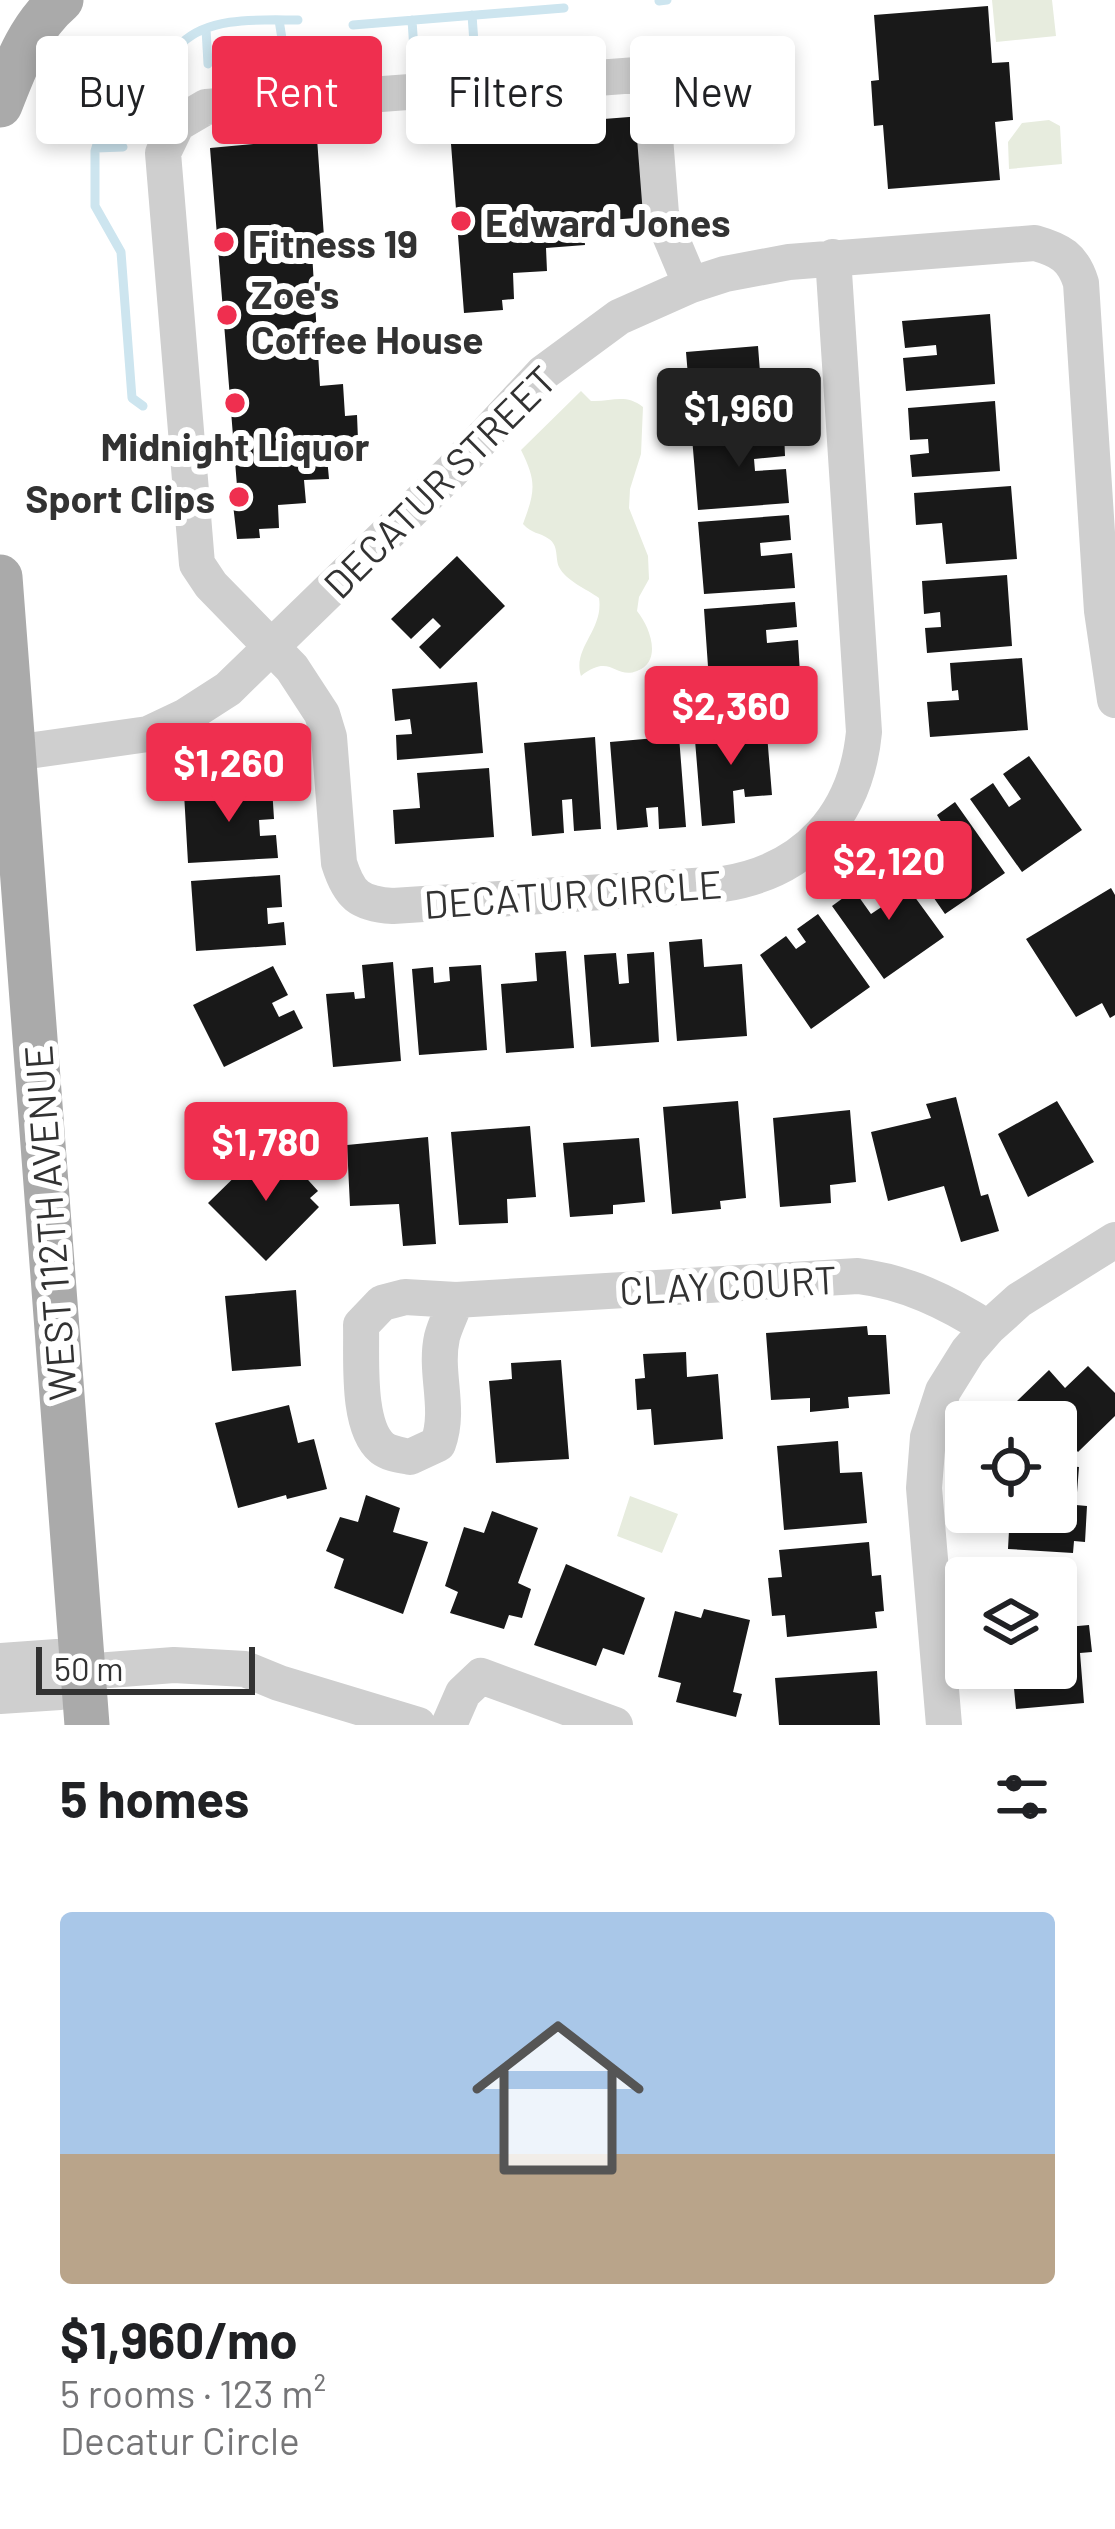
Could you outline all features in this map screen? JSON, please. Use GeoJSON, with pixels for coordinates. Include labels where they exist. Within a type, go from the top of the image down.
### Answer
{"type":"FeatureCollection","features":[{"type":"Feature","properties":{"kind":"main road"},"geometry":{"type":"LineString","coordinates":[[0,105],[21,52],[61,0]]}},
{"type":"Feature","properties":{"kind":"main road","name":"WEST 112TH AVENUE"},"geometry":{"type":"LineString","coordinates":[[0,577],[4,752],[87,1725]]}},
{"type":"Feature","properties":{"kind":"street"},"geometry":{"type":"LineString","coordinates":[[272,646],[211,585],[197,564],[163,153],[177,124],[206,107],[638,75],[651,86],[661,214],[691,284]]}},
{"type":"Feature","properties":{"kind":"street","name":"DECATUR STREET"},"geometry":{"type":"LineString","coordinates":[[4,752],[148,734],[186,716],[229,689],[452,472],[543,373],[620,317],[724,274],[833,257],[1035,243],[1052,248],[1076,266],[1108,610]]}},
{"type":"Feature","properties":{"kind":"street","name":"DECATUR CIRCLE"},"geometry":{"type":"LineString","coordinates":[[272,646],[322,714],[329,737],[339,863],[345,880],[364,902],[392,906],[723,884],[750,880],[799,856],[829,825],[850,791],[864,732],[833,257]]}},
{"type":"Feature","properties":{"kind":"street"},"geometry":{"type":"LineString","coordinates":[[1108,610],[1115,700]]}},
{"type":"Feature","properties":{"kind":"street"},"geometry":{"type":"LineString","coordinates":[[944,1725],[924,1488],[928,1437],[943,1391],[968,1351],[1019,1300],[1115,1240]]}},
{"type":"Feature","properties":{"kind":"street","name":"CLAY COURT"},"geometry":{"type":"LineString","coordinates":[[457,1300],[858,1276],[904,1285],[953,1306],[988,1328]]}},
{"type":"Feature","properties":{"kind":"street"},"geometry":{"type":"LineString","coordinates":[[0,1661],[57,1657],[83,1672],[174,1665],[245,1669],[418,1725]]}},
{"type":"Feature","properties":{"kind":"street"},"geometry":{"type":"LineString","coordinates":[[0,1696],[59,1692],[83,1672]]}},
{"type":"Feature","properties":{"kind":"street"},"geometry":{"type":"LineString","coordinates":[[449,1725],[463,1693],[481,1676],[615,1725]]}},
{"type":"Feature","properties":{"kind":"shaded area"},"geometry":{"type":"Polygon","coordinates":[[[992,0],[1052,0],[1056,36],[996,42],[992,0]]]}},
{"type":"Feature","properties":{"kind":"shaded area"},"geometry":{"type":"Polygon","coordinates":[[[1049,120],[1060,126],[1062,164],[1009,169],[1008,142],[1022,123],[1049,120]]]}},
{"type":"Feature","properties":{"kind":"shaded area"},"geometry":{"type":"Polygon","coordinates":[[[581,391],[591,401],[624,399],[643,407],[641,454],[629,508],[648,556],[649,579],[637,611],[650,634],[652,652],[645,666],[630,673],[599,666],[581,676],[581,656],[597,620],[599,598],[562,572],[552,542],[523,524],[533,487],[521,450],[581,391]]]}},
{"type":"Feature","properties":{"kind":"shaded area"},"geometry":{"type":"Polygon","coordinates":[[[630,1496],[678,1514],[662,1553],[617,1536],[630,1496]]]}},
{"type":"Feature","properties":{"kind":"building"},"geometry":{"type":"Polygon","coordinates":[[[988,6],[992,63],[1009,62],[1013,120],[995,122],[1000,180],[888,189],[883,125],[874,126],[871,81],[879,80],[874,15],[988,6]]]}},
{"type":"Feature","properties":{"kind":"building"},"geometry":{"type":"Polygon","coordinates":[[[630,117],[630,144],[644,144],[649,217],[583,222],[585,245],[546,248],[547,271],[513,273],[514,299],[502,300],[503,310],[464,313],[451,144],[606,144],[606,119],[630,117]]]}},
{"type":"Feature","properties":{"kind":"building"},"geometry":{"type":"Polygon","coordinates":[[[317,144],[325,251],[312,252],[320,386],[343,384],[345,416],[357,415],[358,440],[350,441],[351,456],[327,457],[329,479],[304,480],[306,503],[278,505],[279,528],[259,529],[260,538],[237,539],[231,487],[237,486],[210,148],[317,144]]]}},
{"type":"Feature","properties":{"kind":"building"},"geometry":{"type":"Polygon","coordinates":[[[990,314],[995,384],[906,391],[903,358],[937,355],[936,345],[905,348],[902,321],[990,314]]]}},
{"type":"Feature","properties":{"kind":"building"},"geometry":{"type":"Polygon","coordinates":[[[758,346],[760,372],[749,373],[750,383],[786,380],[789,417],[692,425],[686,352],[758,346]]]}},
{"type":"Feature","properties":{"kind":"building"},"geometry":{"type":"Polygon","coordinates":[[[995,401],[1000,471],[912,477],[910,455],[929,453],[928,439],[910,440],[908,408],[995,401]]]}},
{"type":"Feature","properties":{"kind":"building"},"geometry":{"type":"Polygon","coordinates":[[[784,430],[785,456],[754,459],[755,471],[786,469],[789,503],[698,510],[692,437],[784,430]]]}},
{"type":"Feature","properties":{"kind":"building"},"geometry":{"type":"Polygon","coordinates":[[[1011,486],[1017,559],[946,564],[942,523],[916,525],[914,493],[1011,486]]]}},
{"type":"Feature","properties":{"kind":"building"},"geometry":{"type":"Polygon","coordinates":[[[789,515],[791,540],[760,543],[761,556],[792,553],[795,588],[704,594],[698,522],[789,515]]]}},
{"type":"Feature","properties":{"kind":"building"},"geometry":{"type":"Polygon","coordinates":[[[457,556],[505,606],[440,669],[419,647],[441,626],[433,618],[411,639],[391,619],[457,556]]]}},
{"type":"Feature","properties":{"kind":"building"},"geometry":{"type":"Polygon","coordinates":[[[1007,575],[1012,646],[927,653],[925,628],[941,627],[940,612],[924,614],[922,581],[1007,575]]]}},
{"type":"Feature","properties":{"kind":"building"},"geometry":{"type":"Polygon","coordinates":[[[795,602],[797,627],[766,630],[767,643],[798,640],[800,674],[709,681],[704,609],[795,602]]]}},
{"type":"Feature","properties":{"kind":"building"},"geometry":{"type":"Polygon","coordinates":[[[1022,658],[1028,730],[930,737],[927,702],[959,700],[958,690],[952,691],[950,663],[1022,658]]]}},
{"type":"Feature","properties":{"kind":"building"},"geometry":{"type":"Polygon","coordinates":[[[477,682],[483,753],[397,760],[396,735],[412,734],[410,719],[395,721],[392,689],[477,682]]]}},
{"type":"Feature","properties":{"kind":"building"},"geometry":{"type":"Polygon","coordinates":[[[766,722],[772,795],[745,797],[744,789],[733,791],[735,823],[702,826],[694,728],[766,722]]]}},
{"type":"Feature","properties":{"kind":"building"},"geometry":{"type":"Polygon","coordinates":[[[679,736],[686,827],[659,829],[658,807],[646,808],[648,827],[617,830],[610,742],[679,736]]]}},
{"type":"Feature","properties":{"kind":"building"},"geometry":{"type":"Polygon","coordinates":[[[595,737],[601,829],[574,831],[572,799],[562,800],[564,833],[532,836],[524,743],[595,737]]]}},
{"type":"Feature","properties":{"kind":"building"},"geometry":{"type":"Polygon","coordinates":[[[1029,756],[1082,830],[1022,872],[970,799],[993,783],[1009,807],[1021,799],[1003,774],[1029,756]]]}},
{"type":"Feature","properties":{"kind":"building"},"geometry":{"type":"Polygon","coordinates":[[[489,768],[494,837],[395,844],[393,810],[420,808],[417,773],[489,768]]]}},
{"type":"Feature","properties":{"kind":"building"},"geometry":{"type":"Polygon","coordinates":[[[272,787],[274,819],[259,820],[260,836],[276,835],[278,858],[188,863],[184,793],[272,787]]]}},
{"type":"Feature","properties":{"kind":"building"},"geometry":{"type":"Polygon","coordinates":[[[955,802],[1005,873],[945,914],[895,842],[923,822],[933,836],[945,828],[937,815],[955,802]]]}},
{"type":"Feature","properties":{"kind":"building"},"geometry":{"type":"Polygon","coordinates":[[[890,863],[944,937],[884,979],[832,906],[854,890],[871,914],[883,906],[865,881],[890,863]]]}},
{"type":"Feature","properties":{"kind":"building"},"geometry":{"type":"Polygon","coordinates":[[[280,875],[282,907],[267,908],[268,924],[284,922],[286,945],[196,951],[191,881],[280,875]]]}},
{"type":"Feature","properties":{"kind":"building"},"geometry":{"type":"Polygon","coordinates":[[[1111,888],[1115,895],[1115,1015],[1110,1018],[1102,1003],[1076,1017],[1026,939],[1111,888]]]}},
{"type":"Feature","properties":{"kind":"building"},"geometry":{"type":"Polygon","coordinates":[[[818,914],[870,987],[811,1029],[760,955],[786,936],[796,949],[806,942],[797,929],[818,914]]]}},
{"type":"Feature","properties":{"kind":"building"},"geometry":{"type":"Polygon","coordinates":[[[702,939],[704,967],[742,964],[747,1036],[677,1041],[669,942],[702,939]]]}},
{"type":"Feature","properties":{"kind":"building"},"geometry":{"type":"Polygon","coordinates":[[[566,951],[574,1048],[506,1053],[501,984],[537,981],[535,953],[566,951]]]}},
{"type":"Feature","properties":{"kind":"building"},"geometry":{"type":"Polygon","coordinates":[[[654,952],[659,1042],[591,1047],[584,955],[616,953],[619,984],[629,983],[627,954],[654,952]]]}},
{"type":"Feature","properties":{"kind":"building"},"geometry":{"type":"Polygon","coordinates":[[[393,962],[401,1061],[333,1067],[326,994],[354,992],[355,999],[365,998],[362,965],[393,962]]]}},
{"type":"Feature","properties":{"kind":"building"},"geometry":{"type":"Polygon","coordinates":[[[481,965],[487,1050],[419,1055],[412,969],[433,967],[434,983],[450,981],[449,967],[481,965]]]}},
{"type":"Feature","properties":{"kind":"building"},"geometry":{"type":"Polygon","coordinates":[[[273,966],[288,995],[272,1003],[279,1017],[294,1010],[303,1028],[224,1067],[193,1005],[273,966]]]}},
{"type":"Feature","properties":{"kind":"building"},"geometry":{"type":"Polygon","coordinates":[[[956,1097],[981,1196],[988,1194],[999,1231],[961,1242],[944,1186],[888,1201],[871,1132],[931,1118],[926,1104],[956,1097]]]}},
{"type":"Feature","properties":{"kind":"building"},"geometry":{"type":"Polygon","coordinates":[[[738,1101],[746,1198],[720,1201],[721,1209],[672,1214],[663,1107],[738,1101]]]}},
{"type":"Feature","properties":{"kind":"building"},"geometry":{"type":"Polygon","coordinates":[[[1057,1101],[1094,1162],[1028,1197],[998,1134],[1057,1101]]]}},
{"type":"Feature","properties":{"kind":"building"},"geometry":{"type":"Polygon","coordinates":[[[850,1110],[856,1182],[830,1185],[831,1203],[780,1207],[773,1118],[850,1110]]]}},
{"type":"Feature","properties":{"kind":"building"},"geometry":{"type":"Polygon","coordinates":[[[530,1126],[536,1197],[507,1199],[508,1223],[459,1225],[451,1132],[530,1126]]]}},
{"type":"Feature","properties":{"kind":"building"},"geometry":{"type":"Polygon","coordinates":[[[428,1137],[436,1244],[403,1246],[399,1204],[350,1206],[347,1145],[428,1137]]]}},
{"type":"Feature","properties":{"kind":"building"},"geometry":{"type":"Polygon","coordinates":[[[639,1138],[645,1202],[613,1205],[613,1214],[570,1217],[563,1143],[639,1138]]]}},
{"type":"Feature","properties":{"kind":"building"},"geometry":{"type":"Polygon","coordinates":[[[262,1150],[291,1178],[300,1171],[318,1191],[310,1198],[319,1207],[266,1261],[208,1203],[262,1150]]]}},
{"type":"Feature","properties":{"kind":"building"},"geometry":{"type":"Polygon","coordinates":[[[296,1290],[301,1366],[232,1371],[225,1296],[296,1290]]]}},
{"type":"Feature","properties":{"kind":"building"},"geometry":{"type":"Polygon","coordinates":[[[867,1326],[868,1335],[886,1335],[890,1394],[848,1397],[849,1408],[810,1412],[810,1398],[771,1400],[766,1333],[867,1326]]]}},
{"type":"Feature","properties":{"kind":"building"},"geometry":{"type":"Polygon","coordinates":[[[686,1352],[687,1377],[718,1374],[723,1439],[654,1445],[651,1409],[637,1410],[635,1379],[645,1378],[643,1354],[686,1352]]]}},
{"type":"Feature","properties":{"kind":"building"},"geometry":{"type":"Polygon","coordinates":[[[561,1360],[569,1459],[496,1463],[489,1381],[512,1379],[511,1363],[561,1360]]]}},
{"type":"Feature","properties":{"kind":"building"},"geometry":{"type":"Polygon","coordinates":[[[1088,1366],[1115,1393],[1115,1416],[1078,1452],[1077,1401],[1017,1401],[1049,1370],[1065,1388],[1088,1366]]]}},
{"type":"Feature","properties":{"kind":"building"},"geometry":{"type":"Polygon","coordinates":[[[289,1405],[298,1443],[314,1439],[327,1489],[238,1508],[215,1423],[289,1405]]]}},
{"type":"Feature","properties":{"kind":"building"},"geometry":{"type":"Polygon","coordinates":[[[838,1441],[840,1473],[862,1472],[867,1523],[784,1530],[777,1446],[838,1441]]]}},
{"type":"Feature","properties":{"kind":"building"},"geometry":{"type":"Polygon","coordinates":[[[366,1495],[400,1508],[393,1532],[428,1542],[403,1614],[334,1588],[344,1559],[326,1551],[340,1517],[358,1522],[366,1495]]]}},
{"type":"Feature","properties":{"kind":"building"},"geometry":{"type":"Polygon","coordinates":[[[1077,1505],[1087,1506],[1085,1542],[1074,1541],[1073,1553],[1008,1549],[1009,1533],[1077,1533],[1077,1505]]]}},
{"type":"Feature","properties":{"kind":"building"},"geometry":{"type":"Polygon","coordinates":[[[492,1511],[538,1528],[518,1583],[531,1589],[522,1618],[509,1615],[504,1629],[450,1613],[458,1592],[445,1586],[464,1527],[484,1533],[492,1511]]]}},
{"type":"Feature","properties":{"kind":"building"},"geometry":{"type":"Polygon","coordinates":[[[869,1542],[872,1576],[881,1575],[884,1611],[875,1612],[877,1628],[787,1637],[785,1615],[772,1616],[768,1578],[782,1577],[779,1550],[869,1542]]]}},
{"type":"Feature","properties":{"kind":"building"},"geometry":{"type":"Polygon","coordinates":[[[566,1564],[645,1598],[624,1655],[603,1648],[596,1666],[534,1645],[566,1564]]]}},
{"type":"Feature","properties":{"kind":"building"},"geometry":{"type":"Polygon","coordinates":[[[704,1609],[750,1620],[733,1692],[742,1694],[736,1717],[676,1702],[681,1683],[658,1677],[675,1611],[701,1618],[704,1609]]]}},
{"type":"Feature","properties":{"kind":"building"},"geometry":{"type":"Polygon","coordinates":[[[1089,1625],[1092,1652],[1080,1653],[1084,1703],[1016,1709],[1014,1689],[1077,1689],[1077,1626],[1089,1625]]]}},
{"type":"Feature","properties":{"kind":"building"},"geometry":{"type":"Polygon","coordinates":[[[877,1671],[880,1725],[779,1725],[775,1678],[877,1671]]]}},
{"type":"Feature","properties":{"kind":"waterway"},"geometry":{"type":"LineString","coordinates":[[659,1],[667,0]]}},
{"type":"Feature","properties":{"kind":"waterway"},"geometry":{"type":"LineString","coordinates":[[353,25],[564,8]]}},
{"type":"Feature","properties":{"kind":"waterway"},"geometry":{"type":"LineString","coordinates":[[472,15],[474,36]]}},
{"type":"Feature","properties":{"kind":"waterway"},"geometry":{"type":"LineString","coordinates":[[279,20],[282,36]]}},
{"type":"Feature","properties":{"kind":"waterway"},"geometry":{"type":"LineString","coordinates":[[188,38],[221,24],[298,20]]}},
{"type":"Feature","properties":{"kind":"waterway"},"geometry":{"type":"LineString","coordinates":[[412,20],[413,36]]}},
{"type":"Feature","properties":{"kind":"waterway"},"geometry":{"type":"LineString","coordinates":[[206,29],[208,64]]}},
{"type":"Feature","properties":{"kind":"waterway"},"geometry":{"type":"LineString","coordinates":[[97,144],[95,206],[121,252],[132,398],[143,406]]}},
{"type":"Feature","properties":{"kind":"waterway"},"geometry":{"type":"LineString","coordinates":[[96,148],[123,147]]}},
{"type":"Feature","properties":{"kind":"place","name":"Edward Jones"},"geometry":{"type":"Point","coordinates":[461,221]}},
{"type":"Feature","properties":{"kind":"place","name":"Fitness 19"},"geometry":{"type":"Point","coordinates":[224,242]}},
{"type":"Feature","properties":{"kind":"place","name":"Zoe's Coffee House"},"geometry":{"type":"Point","coordinates":[227,315]}},
{"type":"Feature","properties":{"kind":"place","name":"Midnight Liquor"},"geometry":{"type":"Point","coordinates":[235,403]}},
{"type":"Feature","properties":{"kind":"place","name":"Sport Clips"},"geometry":{"type":"Point","coordinates":[239,497]}}]}
